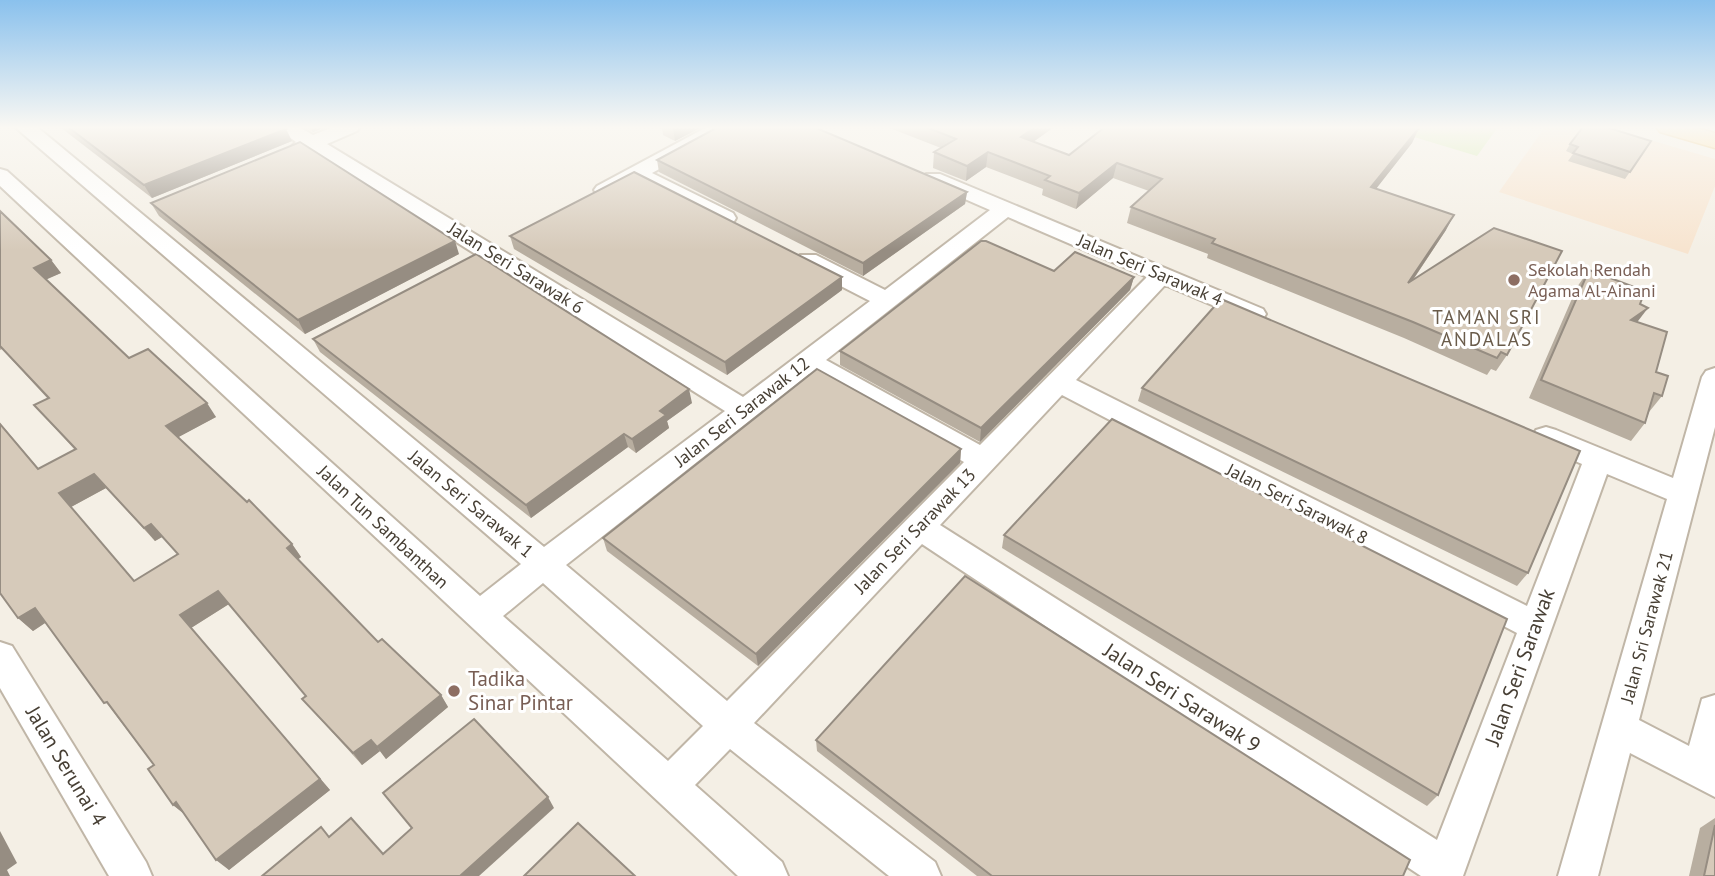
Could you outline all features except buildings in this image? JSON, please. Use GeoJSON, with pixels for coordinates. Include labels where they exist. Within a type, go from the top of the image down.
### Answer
{"type":"FeatureCollection","features":[{"type":"Feature","properties":{"kind":"street","name":"Jalan Seri Sarawak 1"},"geometry":{"type":"LineString","coordinates":[[82,168],[143,212],[304,348],[544,565],[728,725],[921,876]]}},
{"type":"Feature","properties":{"kind":"street","name":"Jalan Seri Sarawak 6"},"geometry":{"type":"LineString","coordinates":[[353,168],[744,410]]}},
{"type":"Feature","properties":{"kind":"street"},"geometry":{"type":"LineString","coordinates":[[582,201],[646,168]]}},
{"type":"Feature","properties":{"kind":"street","name":"Jalan Seri Sarawak 4"},"geometry":{"type":"LineString","coordinates":[[908,168],[1277,324]]}},
{"type":"Feature","properties":{"kind":"street"},"geometry":{"type":"LineString","coordinates":[[637,173],[749,230]]}},
{"type":"Feature","properties":{"kind":"street","name":"Jalan Tun Sambanthan"},"geometry":{"type":"LineString","coordinates":[[0,174],[479,615],[768,876]]}},
{"type":"Feature","properties":{"kind":"street","name":"Jalan Seri Sarawak 12"},"geometry":{"type":"LineString","coordinates":[[479,615],[1005,209]]}},
{"type":"Feature","properties":{"kind":"street"},"geometry":{"type":"LineString","coordinates":[[465,262],[512,238]]}},
{"type":"Feature","properties":{"kind":"street"},"geometry":{"type":"LineString","coordinates":[[787,249],[886,300]]}},
{"type":"Feature","properties":{"kind":"street","name":"Jalan Seri Sarawak 13"},"geometry":{"type":"LineString","coordinates":[[668,787],[1162,275]]}},
{"type":"Feature","properties":{"kind":"street"},"geometry":{"type":"LineString","coordinates":[[807,361],[984,460]]}},
{"type":"Feature","properties":{"kind":"street","name":"Jalan Sri Sarawak 21"},"geometry":{"type":"LineString","coordinates":[[1578,876],[1715,377]]}},
{"type":"Feature","properties":{"kind":"street","name":"Jalan Seri Sarawak 8"},"geometry":{"type":"LineString","coordinates":[[1058,382],[1535,626]]}},
{"type":"Feature","properties":{"kind":"street"},"geometry":{"type":"LineString","coordinates":[[1521,426],[1683,494]]}},
{"type":"Feature","properties":{"kind":"street","name":"Jalan Seri Sarawak"},"geometry":{"type":"LineString","coordinates":[[1445,872],[1598,459]]}},
{"type":"Feature","properties":{"kind":"street","name":"Jalan Seri Sarawak 9"},"geometry":{"type":"LineString","coordinates":[[919,527],[1445,872]]}},
{"type":"Feature","properties":{"kind":"street","name":"Jalan Serunai 4"},"geometry":{"type":"LineString","coordinates":[[0,657],[132,876]]}},
{"type":"Feature","properties":{"kind":"street"},"geometry":{"type":"LineString","coordinates":[[1619,728],[1709,776],[1715,711]]}},
{"type":"Feature","properties":{"kind":"shaded area"},"geometry":{"type":"Polygon","coordinates":[[[1516,168],[1715,168],[1715,186],[1688,254],[1499,192],[1516,168]]]}},
{"type":"Feature","properties":{"kind":"place","name":"Sekolah Rendah Agama Al-Ainani"},"geometry":{"type":"Point","coordinates":[1514,280]}},
{"type":"Feature","properties":{"kind":"place","name":"Tadika Sinar Pintar"},"geometry":{"type":"Point","coordinates":[454,691]}},
{"type":"Feature","properties":{"kind":"district","name":"TAMAN SRI ANDALAS"},"geometry":{"type":"Point","coordinates":[1487,328]}}]}
